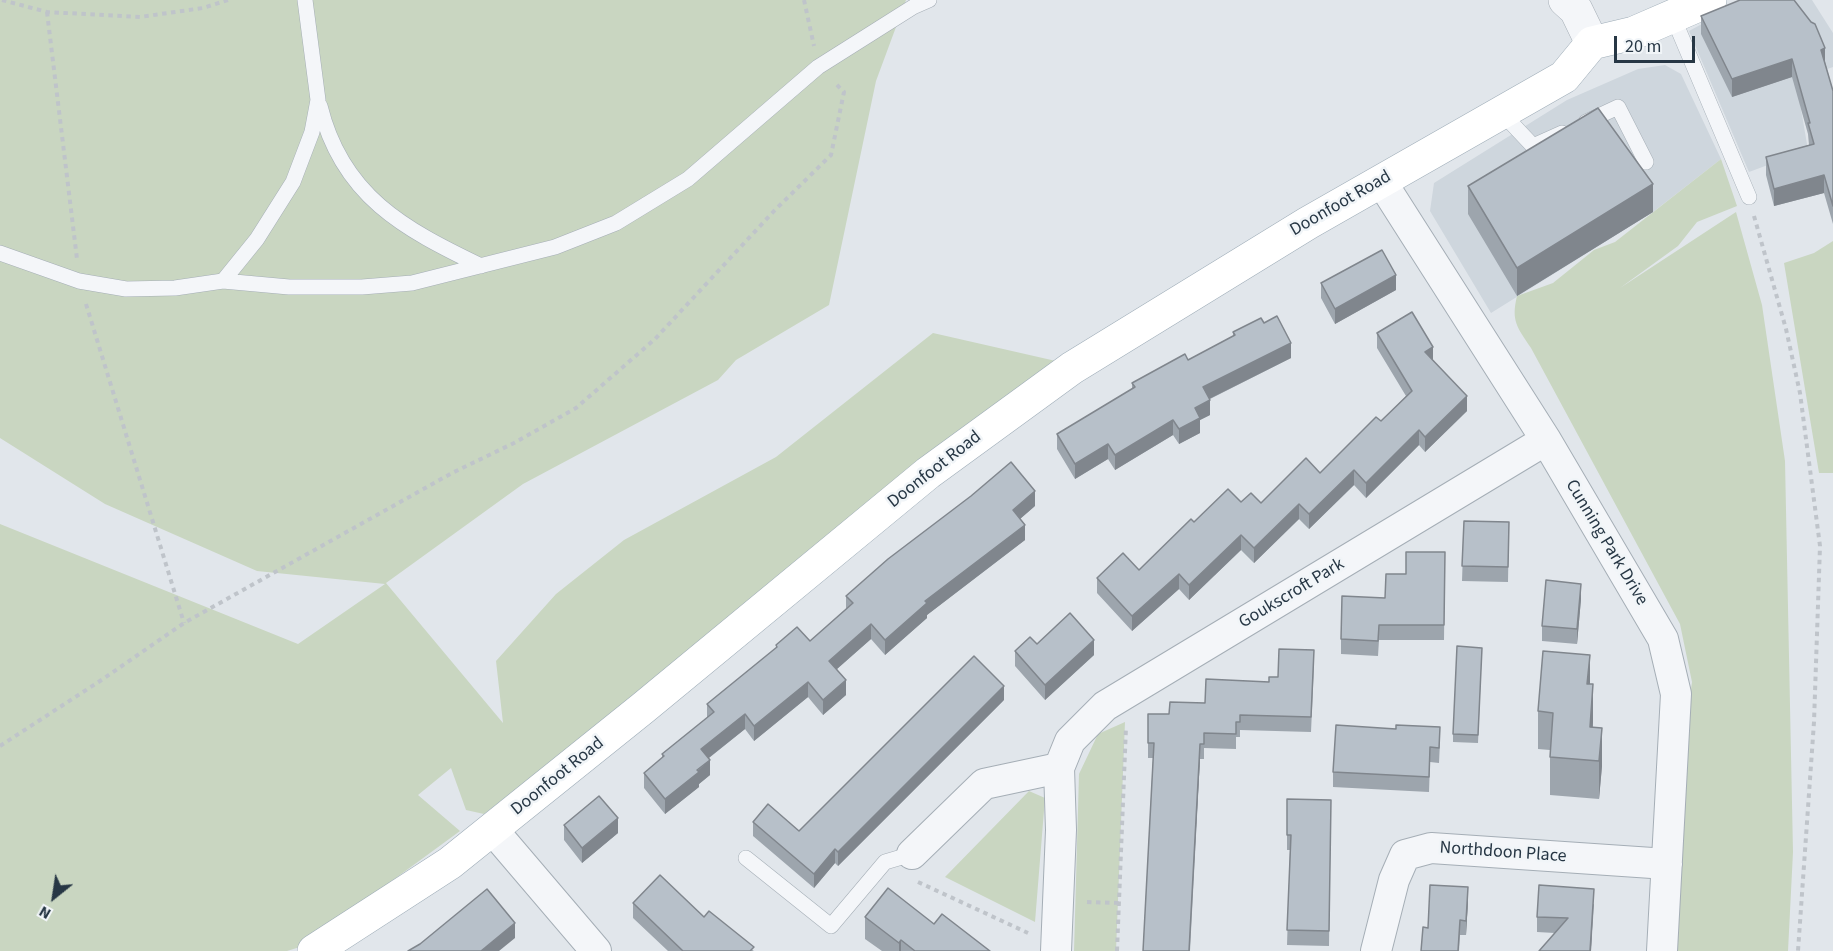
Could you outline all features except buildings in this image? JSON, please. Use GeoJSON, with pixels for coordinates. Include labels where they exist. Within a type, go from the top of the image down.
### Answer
{"type":"FeatureCollection","features":[{"type":"Feature","properties":{"kind":"main road"},"geometry":{"type":"LineString","coordinates":[[1592,43],[1634,33],[1710,0]]}},
{"type":"Feature","properties":{"kind":"main road","name":"Doonfoot Road"},"geometry":{"type":"LineString","coordinates":[[314,951],[450,863],[643,708],[928,473],[1063,375],[1308,223],[1564,76],[1592,43]]}},
{"type":"Feature","properties":{"kind":"street"},"geometry":{"type":"LineString","coordinates":[[1565,0],[1576,10],[1592,43]]}},
{"type":"Feature","properties":{"kind":"street","name":"Cunning Park Drive"},"geometry":{"type":"LineString","coordinates":[[1382,181],[1546,440],[1663,639],[1676,694],[1662,951]]}},
{"type":"Feature","properties":{"kind":"street","name":"Goukscroft Park"},"geometry":{"type":"LineString","coordinates":[[1056,948],[1061,830],[1059,768],[1070,741],[1105,706],[1546,440]]}},
{"type":"Feature","properties":{"kind":"street"},"geometry":{"type":"LineString","coordinates":[[898,858],[984,784],[1059,768]]}},
{"type":"Feature","properties":{"kind":"street"},"geometry":{"type":"LineString","coordinates":[[492,829],[596,951]]}},
{"type":"Feature","properties":{"kind":"street","name":"Northdoon Place"},"geometry":{"type":"LineString","coordinates":[[1376,951],[1394,880],[1405,855],[1431,848],[1667,864]]}},
{"type":"Feature","properties":{"kind":"lane"},"geometry":{"type":"LineString","coordinates":[[305,0],[318,100],[330,141],[347,169],[370,198],[407,228],[481,266]]}},
{"type":"Feature","properties":{"kind":"lane"},"geometry":{"type":"LineString","coordinates":[[0,253],[79,281],[126,289],[175,288],[223,281],[290,287],[362,287],[412,283],[555,247],[616,223],[688,179],[818,67],[913,7],[929,0]]}},
{"type":"Feature","properties":{"kind":"lane"},"geometry":{"type":"LineString","coordinates":[[1673,17],[1749,197]]}},
{"type":"Feature","properties":{"kind":"lane"},"geometry":{"type":"LineString","coordinates":[[223,281],[256,239],[293,182],[312,132],[318,100]]}},
{"type":"Feature","properties":{"kind":"lane"},"geometry":{"type":"LineString","coordinates":[[1501,112],[1533,146],[1618,107],[1646,162]]}},
{"type":"Feature","properties":{"kind":"lane"},"geometry":{"type":"LineString","coordinates":[[746,858],[831,926],[898,858]]}},
{"type":"Feature","properties":{"kind":"path"},"geometry":{"type":"LineString","coordinates":[[2,0],[47,12],[140,17],[203,8],[228,0]]}},
{"type":"Feature","properties":{"kind":"path"},"geometry":{"type":"LineString","coordinates":[[0,746],[103,680],[184,623],[452,473],[514,443],[576,408],[655,339],[774,210],[831,155],[844,92],[818,67],[804,0]]}},
{"type":"Feature","properties":{"kind":"path"},"geometry":{"type":"LineString","coordinates":[[47,12],[79,281],[184,623]]}},
{"type":"Feature","properties":{"kind":"path"},"geometry":{"type":"LineString","coordinates":[[1749,197],[1786,329],[1800,393],[1820,546],[1814,722],[1798,951]]}},
{"type":"Feature","properties":{"kind":"path"},"geometry":{"type":"LineString","coordinates":[[1117,951],[1126,694]]}},
{"type":"Feature","properties":{"kind":"path"},"geometry":{"type":"LineString","coordinates":[[898,858],[900,874],[1056,948]]}},
{"type":"Feature","properties":{"kind":"shaded area"},"geometry":{"type":"Polygon","coordinates":[[[1746,0],[1812,0],[1833,33],[1833,67],[1796,80],[1808,150],[1749,172],[1689,31],[1746,0]]]}},
{"type":"Feature","properties":{"kind":"shaded area"},"geometry":{"type":"Polygon","coordinates":[[[1665,65],[1681,74],[1721,159],[1653,212],[1491,313],[1430,211],[1434,183],[1567,100],[1638,69],[1665,65]]]}},
{"type":"Feature","properties":{"kind":"green space"},"geometry":{"type":"Polygon","coordinates":[[[0,0],[906,0],[876,81],[829,305],[736,360],[718,380],[523,484],[386,583],[503,723],[496,661],[556,594],[624,540],[776,457],[933,333],[1069,364],[484,814],[466,810],[451,768],[418,795],[460,831],[303,946],[287,951],[0,951],[0,524],[298,644],[385,584],[257,571],[105,504],[0,438],[0,0]]]}},
{"type":"Feature","properties":{"kind":"green space"},"geometry":{"type":"Polygon","coordinates":[[[1721,159],[1737,206],[1697,222],[1678,246],[1620,288],[1736,212],[1762,305],[1785,461],[1793,852],[1788,951],[1668,951],[1667,864],[1692,682],[1680,624],[1516,324],[1515,318],[1517,296],[1553,283],[1594,250],[1615,242],[1721,159]]]}},
{"type":"Feature","properties":{"kind":"green space"},"geometry":{"type":"Polygon","coordinates":[[[1833,241],[1833,473],[1819,473],[1784,263],[1814,253],[1833,241]]]}},
{"type":"Feature","properties":{"kind":"green space"},"geometry":{"type":"Polygon","coordinates":[[[1125,722],[1116,951],[1074,951],[1079,774],[1098,734],[1125,722]]]}},
{"type":"Feature","properties":{"kind":"green space"},"geometry":{"type":"Polygon","coordinates":[[[1029,791],[1045,798],[1035,922],[945,877],[1029,791]]]}}]}
